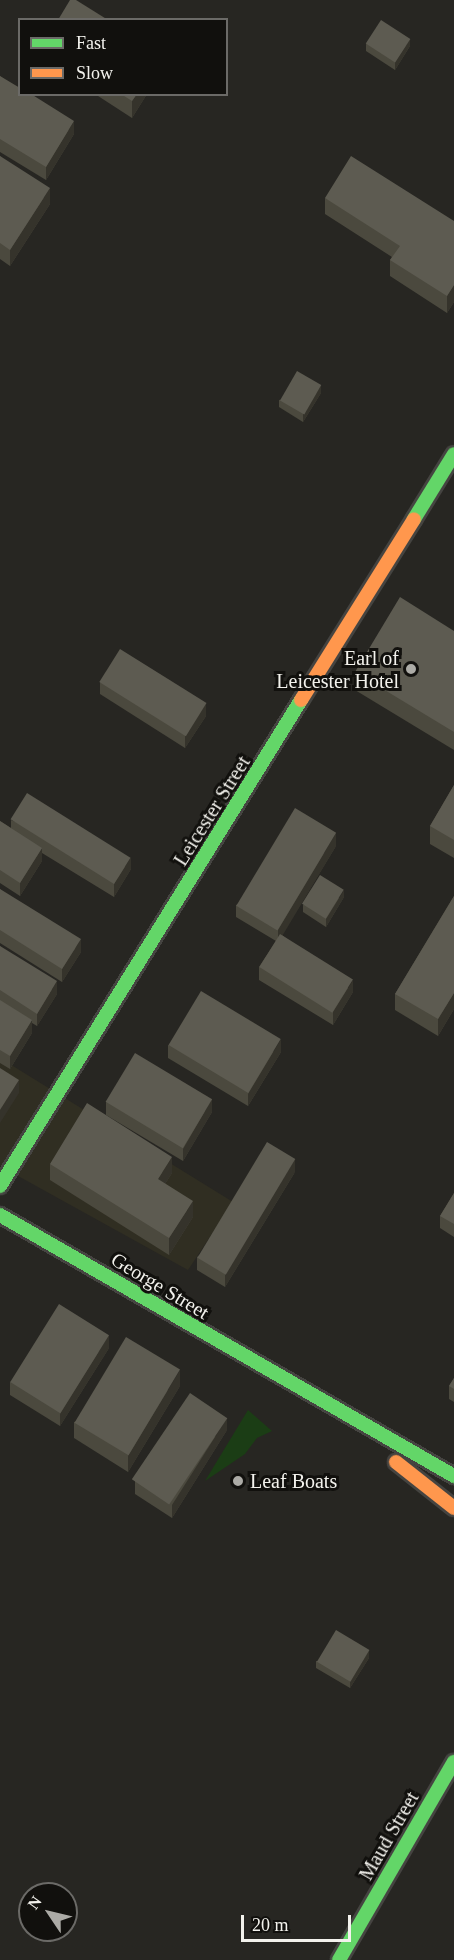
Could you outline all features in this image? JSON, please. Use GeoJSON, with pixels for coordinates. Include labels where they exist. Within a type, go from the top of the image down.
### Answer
{"type":"FeatureCollection","features":[{"type":"Feature","properties":{"kind":"street","name":"Leicester Street"},"geometry":{"type":"LineString","coordinates":[[0,1186],[454,454]]}},
{"type":"Feature","properties":{"kind":"street","name":"George Street"},"geometry":{"type":"LineString","coordinates":[[0,1215],[300,1391],[454,1476]]}},
{"type":"Feature","properties":{"kind":"street","name":"George Street"},"geometry":{"type":"LineString","coordinates":[[300,1391],[454,1508]]}},
{"type":"Feature","properties":{"kind":"street","name":"Maud Street"},"geometry":{"type":"LineString","coordinates":[[339,1960],[454,1762]]}},
{"type":"Feature","properties":{"kind":"shaded area"},"geometry":{"type":"Polygon","coordinates":[[[0,1058],[233,1202],[188,1270],[0,1166],[0,1058]]]}},
{"type":"Feature","properties":{"kind":"green space"},"geometry":{"type":"Polygon","coordinates":[[[248,1410],[272,1431],[257,1438],[245,1454],[205,1481],[248,1410]]]}},
{"type":"Feature","properties":{"kind":"building"},"geometry":{"type":"Polygon","coordinates":[[[70,0],[76,0],[105,18],[59,18],[70,0]]]}},
{"type":"Feature","properties":{"kind":"building"},"geometry":{"type":"Polygon","coordinates":[[[381,20],[410,39],[395,63],[366,43],[381,20]]]}},
{"type":"Feature","properties":{"kind":"building"},"geometry":{"type":"Polygon","coordinates":[[[0,76],[18,87],[18,96],[34,96],[74,121],[46,167],[0,139],[0,76]]]}},
{"type":"Feature","properties":{"kind":"building"},"geometry":{"type":"Polygon","coordinates":[[[124,96],[136,96],[132,101],[124,96]]]}},
{"type":"Feature","properties":{"kind":"building"},"geometry":{"type":"Polygon","coordinates":[[[0,156],[50,188],[10,250],[0,243],[0,156]]]}},
{"type":"Feature","properties":{"kind":"building"},"geometry":{"type":"Polygon","coordinates":[[[351,156],[454,221],[454,285],[447,296],[390,260],[400,246],[325,198],[351,156]]]}},
{"type":"Feature","properties":{"kind":"building"},"geometry":{"type":"Polygon","coordinates":[[[297,371],[321,385],[304,414],[280,400],[297,371]]]}},
{"type":"Feature","properties":{"kind":"building","name":"Earl of Leicester Hotel"},"geometry":{"type":"Polygon","coordinates":[[[400,597],[454,631],[454,732],[355,672],[400,597]]]}},
{"type":"Feature","properties":{"kind":"building"},"geometry":{"type":"Polygon","coordinates":[[[120,649],[207,703],[186,736],[99,682],[120,649]]]}},
{"type":"Feature","properties":{"kind":"building"},"geometry":{"type":"Polygon","coordinates":[[[454,785],[454,840],[430,826],[454,785]]]}},
{"type":"Feature","properties":{"kind":"building"},"geometry":{"type":"Polygon","coordinates":[[[27,793],[130,858],[114,884],[11,819],[27,793]]]}},
{"type":"Feature","properties":{"kind":"building"},"geometry":{"type":"Polygon","coordinates":[[[295,808],[336,833],[277,930],[236,906],[295,808]]]}},
{"type":"Feature","properties":{"kind":"building"},"geometry":{"type":"Polygon","coordinates":[[[0,821],[42,848],[20,883],[0,870],[0,821]]]}},
{"type":"Feature","properties":{"kind":"building"},"geometry":{"type":"Polygon","coordinates":[[[320,875],[344,890],[326,919],[302,904],[320,875]]]}},
{"type":"Feature","properties":{"kind":"building"},"geometry":{"type":"Polygon","coordinates":[[[0,889],[81,939],[62,969],[0,930],[0,889]]]}},
{"type":"Feature","properties":{"kind":"building"},"geometry":{"type":"Polygon","coordinates":[[[454,896],[454,993],[438,1019],[395,994],[454,896]]]}},
{"type":"Feature","properties":{"kind":"building"},"geometry":{"type":"Polygon","coordinates":[[[280,934],[353,980],[332,1013],[259,967],[280,934]]]}},
{"type":"Feature","properties":{"kind":"building"},"geometry":{"type":"Polygon","coordinates":[[[0,946],[57,981],[37,1014],[0,990],[0,946]]]}},
{"type":"Feature","properties":{"kind":"building"},"geometry":{"type":"Polygon","coordinates":[[[201,991],[281,1039],[248,1093],[169,1045],[201,991]]]}},
{"type":"Feature","properties":{"kind":"building"},"geometry":{"type":"Polygon","coordinates":[[[0,1000],[32,1020],[10,1056],[0,1050],[0,1000]]]}},
{"type":"Feature","properties":{"kind":"building"},"geometry":{"type":"Polygon","coordinates":[[[135,1053],[212,1099],[183,1148],[106,1102],[135,1053]]]}},
{"type":"Feature","properties":{"kind":"building"},"geometry":{"type":"Polygon","coordinates":[[[0,1068],[19,1080],[0,1110],[0,1068]]]}},
{"type":"Feature","properties":{"kind":"building"},"geometry":{"type":"Polygon","coordinates":[[[87,1103],[172,1157],[158,1179],[193,1201],[169,1238],[50,1164],[87,1103]]]}},
{"type":"Feature","properties":{"kind":"building"},"geometry":{"type":"Polygon","coordinates":[[[267,1142],[295,1159],[226,1275],[197,1258],[267,1142]]]}},
{"type":"Feature","properties":{"kind":"building"},"geometry":{"type":"Polygon","coordinates":[[[454,1193],[454,1224],[440,1216],[454,1193]]]}},
{"type":"Feature","properties":{"kind":"building"},"geometry":{"type":"Polygon","coordinates":[[[59,1304],[109,1335],[60,1413],[10,1382],[59,1304]]]}},
{"type":"Feature","properties":{"kind":"building"},"geometry":{"type":"Polygon","coordinates":[[[126,1337],[180,1369],[128,1455],[74,1423],[126,1337]]]}},
{"type":"Feature","properties":{"kind":"building"},"geometry":{"type":"Polygon","coordinates":[[[454,1378],[454,1389],[449,1386],[454,1378]]]}},
{"type":"Feature","properties":{"kind":"building"},"geometry":{"type":"Polygon","coordinates":[[[190,1393],[227,1418],[169,1504],[132,1479],[190,1393]]]}},
{"type":"Feature","properties":{"kind":"building"},"geometry":{"type":"Polygon","coordinates":[[[336,1630],[369,1650],[350,1682],[317,1662],[336,1630]]]}},
{"type":"Feature","properties":{"kind":"traffic: fast"},"geometry":{"type":"LineString","coordinates":[[414,519],[454,454]]}},
{"type":"Feature","properties":{"kind":"traffic: fast"},"geometry":{"type":"LineString","coordinates":[[0,1186],[301,700]]}},
{"type":"Feature","properties":{"kind":"traffic: fast"},"geometry":{"type":"LineString","coordinates":[[0,1215],[454,1476]]}},
{"type":"Feature","properties":{"kind":"traffic: fast"},"geometry":{"type":"LineString","coordinates":[[339,1960],[454,1762]]}},
{"type":"Feature","properties":{"kind":"traffic: slow"},"geometry":{"type":"LineString","coordinates":[[301,700],[414,519]]}},
{"type":"Feature","properties":{"kind":"traffic: slow"},"geometry":{"type":"LineString","coordinates":[[396,1462],[454,1508]]}},
{"type":"Feature","properties":{"kind":"place","name":"Earl of Leicester Hotel"},"geometry":{"type":"Point","coordinates":[411,669]}},
{"type":"Feature","properties":{"kind":"place","name":"Leaf Boats"},"geometry":{"type":"Point","coordinates":[238,1481]}}]}
